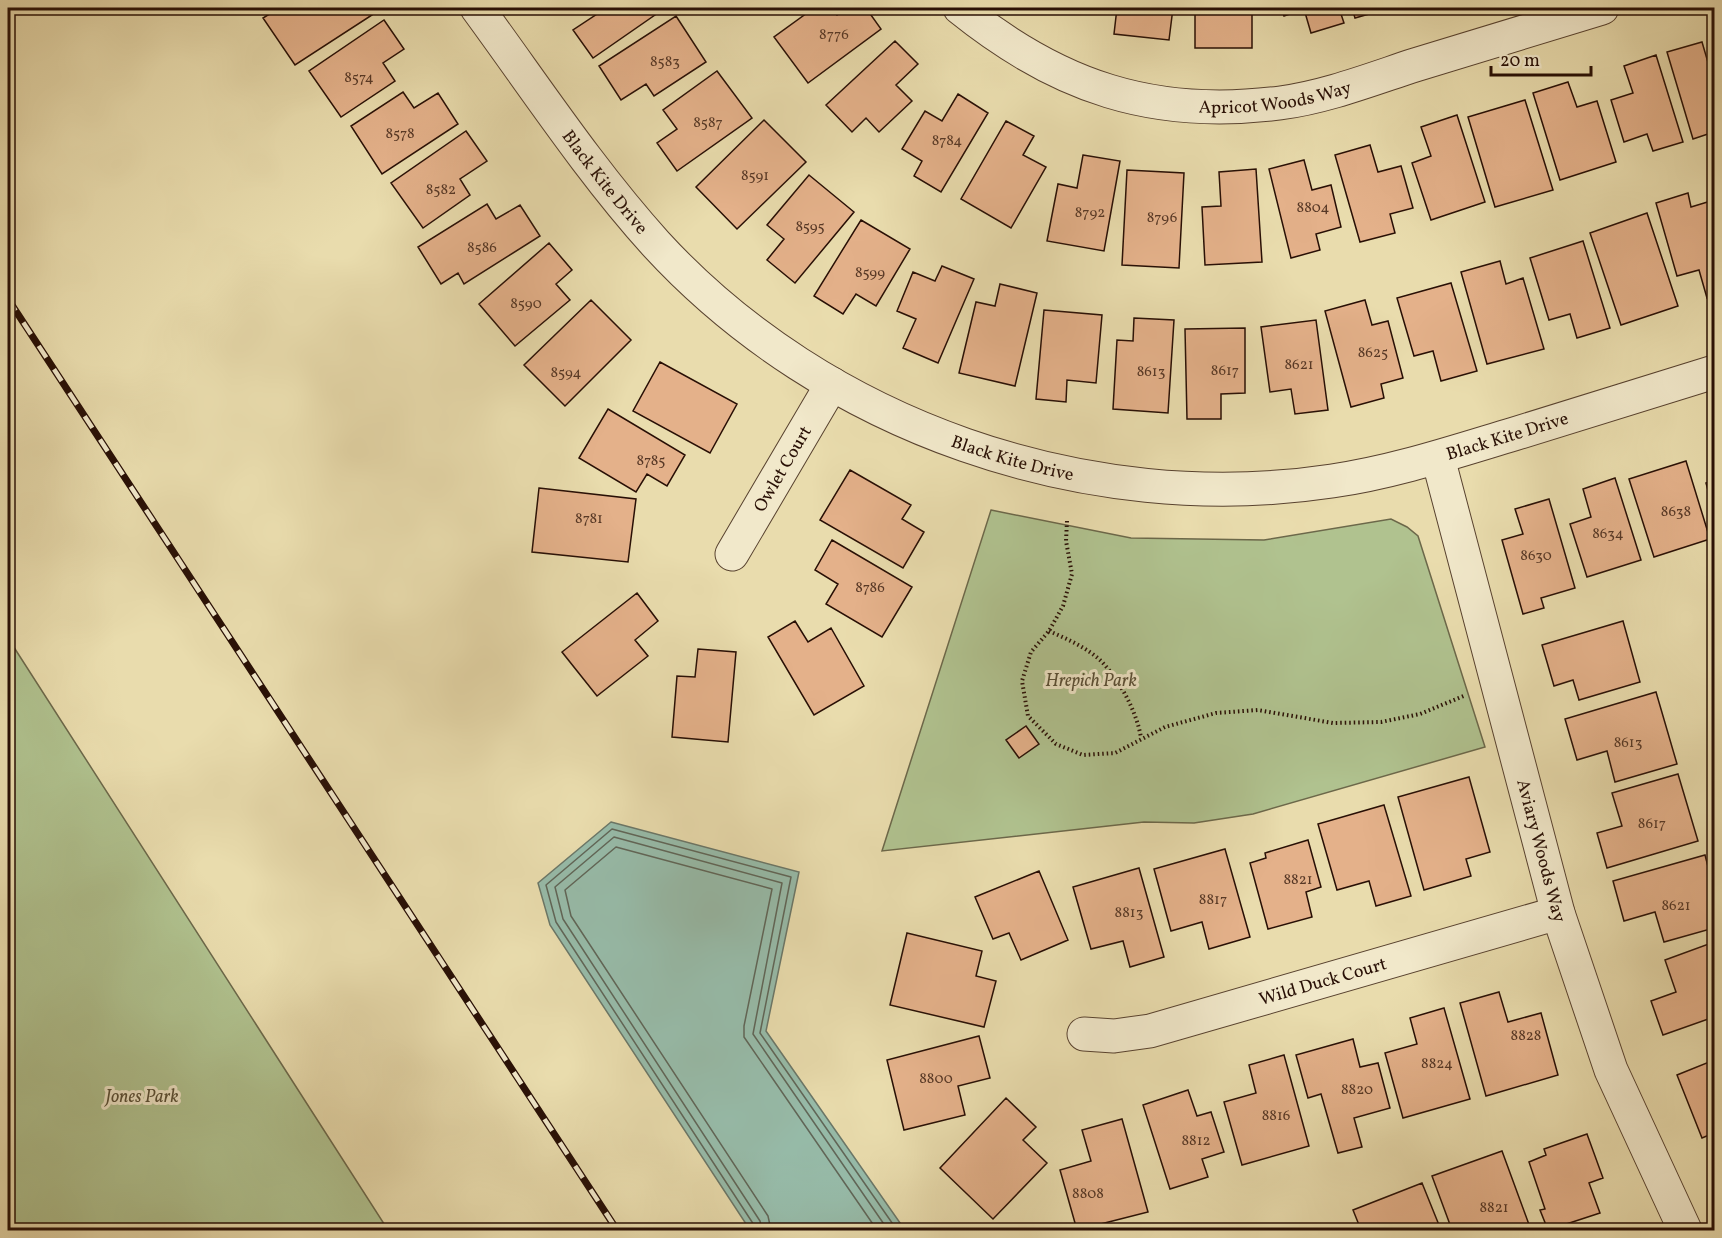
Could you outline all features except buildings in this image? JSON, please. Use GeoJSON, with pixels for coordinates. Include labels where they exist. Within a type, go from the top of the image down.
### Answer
{"type":"FeatureCollection","features":[{"type":"Feature","properties":{"kind":"street","name":"Black Kite Drive"},"geometry":{"type":"LineString","coordinates":[[477,8],[614,194],[657,246],[726,310],[790,358],[832,384],[896,418],[970,447],[1035,466],[1117,482],[1184,488],[1251,488],[1331,481],[1438,458],[1714,372]]}},
{"type":"Feature","properties":{"kind":"street","name":"Apricot Woods Way"},"geometry":{"type":"LineString","coordinates":[[960,8],[999,39],[1051,69],[1108,91],[1161,103],[1222,108],[1282,103],[1336,90],[1546,16],[1602,8]]}},
{"type":"Feature","properties":{"kind":"street","name":"Owlet Court"},"geometry":{"type":"LineString","coordinates":[[732,554],[832,384]]}},
{"type":"Feature","properties":{"kind":"street","name":"Aviary Woods Way"},"geometry":{"type":"LineString","coordinates":[[1438,458],[1558,913],[1611,1070],[1685,1230]]}},
{"type":"Feature","properties":{"kind":"street","name":"Wild Duck Court"},"geometry":{"type":"LineString","coordinates":[[1084,1034],[1114,1036],[1150,1031],[1558,913]]}},
{"type":"Feature","properties":{"kind":"path"},"geometry":{"type":"LineString","coordinates":[[1067,521],[1066,541],[1072,574],[1063,606],[1049,631],[1031,652],[1022,681],[1028,716],[1056,744],[1083,755],[1115,753],[1165,727],[1216,713],[1258,710],[1333,723],[1381,722],[1420,714],[1466,695]]}},
{"type":"Feature","properties":{"kind":"path"},"geometry":{"type":"LineString","coordinates":[[1049,631],[1072,641],[1102,662],[1138,721],[1141,738]]}},
{"type":"Feature","properties":{"kind":"green space","name":"Hrepich Park"},"geometry":{"type":"Polygon","coordinates":[[[991,510],[1131,538],[1264,540],[1391,519],[1418,536],[1485,747],[1253,814],[1194,823],[1144,822],[882,851],[991,510]]]}},
{"type":"Feature","properties":{"kind":"green space","name":"Jones Park"},"geometry":{"type":"Polygon","coordinates":[[[8,638],[388,1230],[8,1230],[8,638]]]}},
{"type":"Feature","properties":{"kind":"water"},"geometry":{"type":"Polygon","coordinates":[[[611,822],[799,872],[766,1031],[905,1230],[750,1230],[550,925],[538,883],[611,822]]]}},
{"type":"Feature","properties":{"kind":"railway"},"geometry":{"type":"LineString","coordinates":[[8,299],[617,1230]]}}]}
